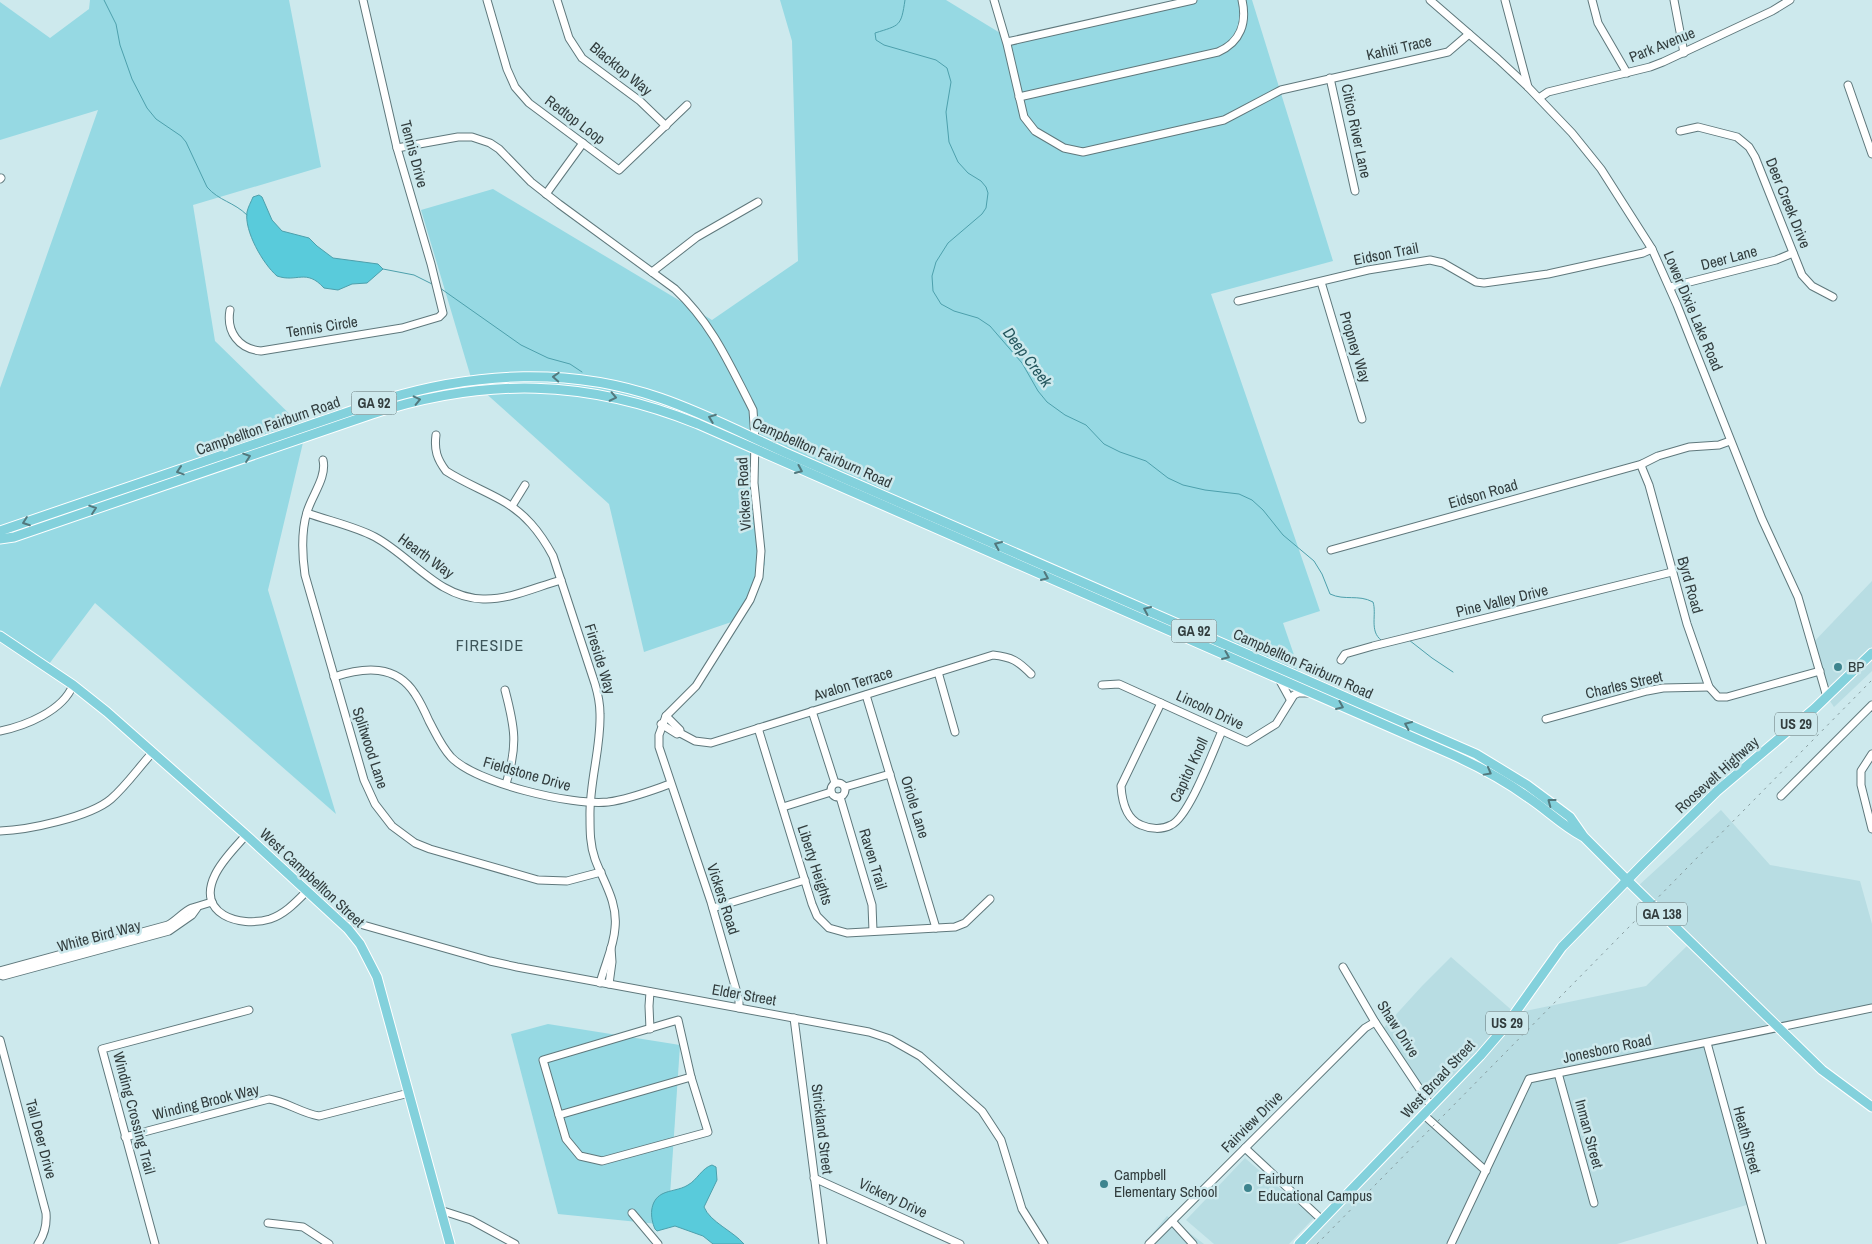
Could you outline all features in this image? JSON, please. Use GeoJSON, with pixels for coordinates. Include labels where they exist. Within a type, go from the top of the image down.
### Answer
{"type":"FeatureCollection","features":[{"type":"Feature","properties":{"kind":"main road","name":"Campbellton Fairburn Road"},"geometry":{"type":"LineString","coordinates":[[0,531],[386,399],[421,389],[474,380],[536,376],[606,383],[662,398],[723,422],[756,440],[1476,754],[1519,779],[1557,806],[1570,817],[1584,837],[1628,881]]}},
{"type":"Feature","properties":{"kind":"main road","name":"Campbellton Fairburn Road"},"geometry":{"type":"LineString","coordinates":[[0,539],[14,537],[406,402],[467,390],[500,388],[544,388],[586,392],[617,398],[682,418],[1485,770],[1523,794],[1568,828],[1584,837]]}},
{"type":"Feature","properties":{"kind":"main road","name":"West Campbellton Street"},"geometry":{"type":"LineString","coordinates":[[0,636],[73,685],[153,752],[307,891],[360,944],[377,977],[450,1244]]}},
{"type":"Feature","properties":{"kind":"main road","name":"Roosevelt Highway"},"geometry":{"type":"LineString","coordinates":[[1628,881],[1717,791],[1826,698],[1872,653]]}},
{"type":"Feature","properties":{"kind":"main road","name":"GA 138"},"geometry":{"type":"LineString","coordinates":[[1628,881],[1822,1070],[1872,1107]]}},
{"type":"Feature","properties":{"kind":"main road","name":"West Broad Street"},"geometry":{"type":"LineString","coordinates":[[1299,1244],[1480,1056],[1504,1027],[1562,947],[1628,881]]}},
{"type":"Feature","properties":{"kind":"street","name":"Tennis Drive"},"geometry":{"type":"LineString","coordinates":[[363,0],[397,148],[431,264],[443,313]]}},
{"type":"Feature","properties":{"kind":"street","name":"Redtop Loop"},"geometry":{"type":"LineString","coordinates":[[487,0],[507,69],[515,87],[529,103],[619,170],[687,105]]}},
{"type":"Feature","properties":{"kind":"street","name":"Blacktop Way"},"geometry":{"type":"LineString","coordinates":[[557,0],[569,38],[582,58],[640,101],[666,126]]}},
{"type":"Feature","properties":{"kind":"street","name":"Kahiti Trace"},"geometry":{"type":"LineString","coordinates":[[994,0],[1007,42],[1024,117],[1035,131],[1064,148],[1083,152],[1224,120],[1281,90],[1448,52],[1469,34]]}},
{"type":"Feature","properties":{"kind":"street"},"geometry":{"type":"LineString","coordinates":[[1007,42],[1194,0]]}},
{"type":"Feature","properties":{"kind":"street"},"geometry":{"type":"LineString","coordinates":[[1019,97],[1218,52],[1227,48],[1235,41],[1244,22],[1242,0]]}},
{"type":"Feature","properties":{"kind":"street","name":"Lower Dixie Lake Road"},"geometry":{"type":"LineString","coordinates":[[1430,0],[1528,87],[1577,138],[1601,168],[1652,249],[1670,287],[1762,519],[1798,597],[1820,670],[1826,698]]}},
{"type":"Feature","properties":{"kind":"street"},"geometry":{"type":"LineString","coordinates":[[1504,0],[1528,87]]}},
{"type":"Feature","properties":{"kind":"street"},"geometry":{"type":"LineString","coordinates":[[1592,0],[1598,23],[1627,73]]}},
{"type":"Feature","properties":{"kind":"street"},"geometry":{"type":"LineString","coordinates":[[1674,0],[1684,53]]}},
{"type":"Feature","properties":{"kind":"street","name":"Park Avenue"},"geometry":{"type":"LineString","coordinates":[[1539,98],[1548,92],[1650,68],[1772,12],[1787,1]]}},
{"type":"Feature","properties":{"kind":"street","name":"Citico River Lane"},"geometry":{"type":"LineString","coordinates":[[1330,78],[1355,191]]}},
{"type":"Feature","properties":{"kind":"street"},"geometry":{"type":"LineString","coordinates":[[1848,85],[1872,154]]}},
{"type":"Feature","properties":{"kind":"street","name":"Deer Creek Drive"},"geometry":{"type":"LineString","coordinates":[[1680,131],[1698,127],[1737,137],[1749,147],[1755,157],[1802,275],[1812,286],[1833,297]]}},
{"type":"Feature","properties":{"kind":"street","name":"Vickers Road"},"geometry":{"type":"LineString","coordinates":[[397,148],[458,137],[483,140],[499,149],[546,194],[652,272],[693,306],[707,324],[750,402],[753,410],[756,440],[755,499],[762,551],[756,588],[696,686],[666,716],[661,724],[659,735],[659,747],[713,908],[739,1000],[739,1008]]}},
{"type":"Feature","properties":{"kind":"street"},"geometry":{"type":"LineString","coordinates":[[546,194],[583,144]]}},
{"type":"Feature","properties":{"kind":"street"},"geometry":{"type":"LineString","coordinates":[[652,272],[697,237],[758,202]]}},
{"type":"Feature","properties":{"kind":"street","name":"Eidson Trail"},"geometry":{"type":"LineString","coordinates":[[1238,302],[1368,270],[1430,260],[1443,263],[1476,282],[1497,282],[1548,274],[1643,253],[1652,249]]}},
{"type":"Feature","properties":{"kind":"street","name":"Deer Lane"},"geometry":{"type":"LineString","coordinates":[[1670,287],[1776,260],[1793,252]]}},
{"type":"Feature","properties":{"kind":"street","name":"Propney Way"},"geometry":{"type":"LineString","coordinates":[[1321,282],[1362,419]]}},
{"type":"Feature","properties":{"kind":"street","name":"Tennis Circle"},"geometry":{"type":"LineString","coordinates":[[230,310],[229,324],[235,338],[247,348],[261,351],[402,328],[443,313]]}},
{"type":"Feature","properties":{"kind":"street","name":"Fireside Way"},"geometry":{"type":"LineString","coordinates":[[436,435],[436,454],[440,463],[453,475],[512,506],[529,521],[543,538],[553,556],[595,684],[600,702],[600,726],[591,803],[591,841],[594,857],[610,893],[616,927],[600,983]]}},
{"type":"Feature","properties":{"kind":"street"},"geometry":{"type":"LineString","coordinates":[[1642,464],[1652,458],[1688,447],[1719,445],[1730,441]]}},
{"type":"Feature","properties":{"kind":"street","name":"Splitwood Lane"},"geometry":{"type":"LineString","coordinates":[[323,460],[324,473],[313,494],[303,534],[302,556],[305,575],[368,792],[383,816],[402,834],[430,849],[538,880],[567,881],[601,872]]}},
{"type":"Feature","properties":{"kind":"street","name":"Eidson Road"},"geometry":{"type":"LineString","coordinates":[[1331,550],[1642,464]]}},
{"type":"Feature","properties":{"kind":"street","name":"Byrd Road"},"geometry":{"type":"LineString","coordinates":[[1642,464],[1672,572],[1709,687]]}},
{"type":"Feature","properties":{"kind":"street"},"geometry":{"type":"LineString","coordinates":[[512,506],[525,485]]}},
{"type":"Feature","properties":{"kind":"street","name":"Hearth Way"},"geometry":{"type":"LineString","coordinates":[[307,513],[375,537],[391,547],[440,586],[464,597],[500,598],[561,580]]}},
{"type":"Feature","properties":{"kind":"street","name":"Pine Valley Drive"},"geometry":{"type":"LineString","coordinates":[[1341,660],[1345,654],[1373,646],[1672,572]]}},
{"type":"Feature","properties":{"kind":"street","name":"Avalon Terrace"},"geometry":{"type":"LineString","coordinates":[[661,724],[677,734],[680,733],[696,741],[711,742],[993,656],[1006,656],[1019,662],[1031,674]]}},
{"type":"Feature","properties":{"kind":"street","name":"Fieldstone Drive"},"geometry":{"type":"LineString","coordinates":[[334,677],[354,670],[368,668],[398,677],[415,694],[439,741],[452,757],[474,773],[506,784],[562,800],[591,803],[627,798],[670,784]]}},
{"type":"Feature","properties":{"kind":"street"},"geometry":{"type":"LineString","coordinates":[[1709,687],[1718,696],[1727,697],[1820,670]]}},
{"type":"Feature","properties":{"kind":"street"},"geometry":{"type":"LineString","coordinates":[[938,672],[956,732]]}},
{"type":"Feature","properties":{"kind":"street"},"geometry":{"type":"LineString","coordinates":[[1279,679],[1290,699],[1298,693],[1310,692]]}},
{"type":"Feature","properties":{"kind":"street","name":"Lincoln Drive"},"geometry":{"type":"LineString","coordinates":[[1102,685],[1120,684],[1246,742],[1276,724],[1285,711],[1290,699]]}},
{"type":"Feature","properties":{"kind":"street"},"geometry":{"type":"LineString","coordinates":[[0,730],[33,721],[44,715],[67,695],[73,685]]}},
{"type":"Feature","properties":{"kind":"street","name":"Charles Street"},"geometry":{"type":"LineString","coordinates":[[1546,719],[1647,691],[1663,688],[1709,687]]}},
{"type":"Feature","properties":{"kind":"street"},"geometry":{"type":"LineString","coordinates":[[505,690],[513,719],[515,740],[513,762],[506,784]]}},
{"type":"Feature","properties":{"kind":"street","name":"Oriole Lane"},"geometry":{"type":"LineString","coordinates":[[866,695],[936,928]]}},
{"type":"Feature","properties":{"kind":"street","name":"Capitol Knoll"},"geometry":{"type":"LineString","coordinates":[[1161,703],[1121,786],[1122,799],[1127,814],[1139,825],[1155,829],[1171,825],[1184,814],[1222,731]]}},
{"type":"Feature","properties":{"kind":"street"},"geometry":{"type":"LineString","coordinates":[[1782,796],[1872,705]]}},
{"type":"Feature","properties":{"kind":"street"},"geometry":{"type":"LineString","coordinates":[[812,711],[835,783]]}},
{"type":"Feature","properties":{"kind":"street"},"geometry":{"type":"LineString","coordinates":[[666,716],[680,730],[680,733]]}},
{"type":"Feature","properties":{"kind":"street","name":"Liberty Heights"},"geometry":{"type":"LineString","coordinates":[[758,728],[817,916],[830,928],[847,933],[873,930],[955,927],[965,923],[990,899]]}},
{"type":"Feature","properties":{"kind":"street"},"geometry":{"type":"LineString","coordinates":[[0,831],[16,830],[85,814],[100,807],[112,798],[153,752]]}},
{"type":"Feature","properties":{"kind":"street"},"geometry":{"type":"LineString","coordinates":[[1872,754],[1861,771],[1861,785],[1872,829]]}},
{"type":"Feature","properties":{"kind":"street"},"geometry":{"type":"LineString","coordinates":[[845,788],[890,774]]}},
{"type":"Feature","properties":{"kind":"street"},"geometry":{"type":"LineString","coordinates":[[835,783],[842,784],[845,788]]}},
{"type":"Feature","properties":{"kind":"street"},"geometry":{"type":"LineString","coordinates":[[835,783],[832,786],[831,792],[833,796],[840,797],[844,794],[845,788]]}},
{"type":"Feature","properties":{"kind":"street"},"geometry":{"type":"LineString","coordinates":[[782,807],[831,792]]}},
{"type":"Feature","properties":{"kind":"street","name":"Raven Trail"},"geometry":{"type":"LineString","coordinates":[[840,797],[872,905],[873,930]]}},
{"type":"Feature","properties":{"kind":"street"},"geometry":{"type":"LineString","coordinates":[[246,835],[227,857],[215,875],[211,891],[212,902],[222,915],[231,920],[246,922],[272,918],[284,912],[307,891]]}},
{"type":"Feature","properties":{"kind":"street"},"geometry":{"type":"LineString","coordinates":[[713,908],[805,880]]}},
{"type":"Feature","properties":{"kind":"street","name":"White Bird Way"},"geometry":{"type":"LineString","coordinates":[[0,971],[168,925],[191,908],[197,908],[212,902]]}},
{"type":"Feature","properties":{"kind":"street","name":"White Bird Way"},"geometry":{"type":"LineString","coordinates":[[0,975],[27,970],[169,931],[192,915],[197,908]]}},
{"type":"Feature","properties":{"kind":"street","name":"Elder Street"},"geometry":{"type":"LineString","coordinates":[[335,917],[490,961],[869,1032],[890,1039],[920,1056],[973,1101],[989,1119],[1001,1140],[1022,1209],[1044,1244]]}},
{"type":"Feature","properties":{"kind":"street","name":"Fireside Way"},"geometry":{"type":"LineString","coordinates":[[609,984],[612,962],[611,948]]}},
{"type":"Feature","properties":{"kind":"street","name":"Shaw Drive"},"geometry":{"type":"LineString","coordinates":[[1342,967],[1375,1022],[1431,1106]]}},
{"type":"Feature","properties":{"kind":"street"},"geometry":{"type":"LineString","coordinates":[[650,992],[650,1029]]}},
{"type":"Feature","properties":{"kind":"street","name":"Jonesboro Road"},"geometry":{"type":"LineString","coordinates":[[1486,1171],[1529,1079],[1872,1008]]}},
{"type":"Feature","properties":{"kind":"street","name":"Winding Crossing Trail"},"geometry":{"type":"LineString","coordinates":[[155,1244],[102,1050],[249,1010]]}},
{"type":"Feature","properties":{"kind":"street","name":"Strickland Street"},"geometry":{"type":"LineString","coordinates":[[794,1018],[823,1244]]}},
{"type":"Feature","properties":{"kind":"street"},"geometry":{"type":"LineString","coordinates":[[678,1020],[691,1077],[708,1132],[602,1161],[580,1156],[566,1139],[542,1060],[678,1020]]}},
{"type":"Feature","properties":{"kind":"street","name":"Fairview Drive"},"geometry":{"type":"LineString","coordinates":[[1149,1244],[1362,1032],[1375,1022]]}},
{"type":"Feature","properties":{"kind":"street","name":"Tall Deer Drive"},"geometry":{"type":"LineString","coordinates":[[0,1040],[46,1213],[45,1233],[38,1244]]}},
{"type":"Feature","properties":{"kind":"street","name":"Heath Street"},"geometry":{"type":"LineString","coordinates":[[1707,1042],[1762,1244]]}},
{"type":"Feature","properties":{"kind":"street","name":"Inman Street"},"geometry":{"type":"LineString","coordinates":[[1558,1073],[1594,1202]]}},
{"type":"Feature","properties":{"kind":"street"},"geometry":{"type":"LineString","coordinates":[[559,1115],[691,1077]]}},
{"type":"Feature","properties":{"kind":"street","name":"Winding Brook Way"},"geometry":{"type":"LineString","coordinates":[[125,1136],[269,1100],[281,1101],[319,1116],[409,1093]]}},
{"type":"Feature","properties":{"kind":"street"},"geometry":{"type":"LineString","coordinates":[[1424,1115],[1486,1171],[1451,1244]]}},
{"type":"Feature","properties":{"kind":"street"},"geometry":{"type":"LineString","coordinates":[[1245,1148],[1322,1220]]}},
{"type":"Feature","properties":{"kind":"street","name":"Vickery Drive"},"geometry":{"type":"LineString","coordinates":[[814,1178],[960,1244]]}},
{"type":"Feature","properties":{"kind":"street"},"geometry":{"type":"LineString","coordinates":[[440,1210],[471,1220],[515,1244]]}},
{"type":"Feature","properties":{"kind":"street"},"geometry":{"type":"LineString","coordinates":[[632,1214],[658,1244]]}},
{"type":"Feature","properties":{"kind":"street"},"geometry":{"type":"LineString","coordinates":[[1172,1221],[1193,1244]]}},
{"type":"Feature","properties":{"kind":"street"},"geometry":{"type":"LineString","coordinates":[[268,1223],[303,1227],[328,1244]]}},
{"type":"Feature","properties":{"kind":"shaded area"},"geometry":{"type":"Polygon","coordinates":[[[90,0],[289,0],[321,167],[193,205],[215,341],[306,430],[268,590],[336,814],[95,603],[46,668],[0,633],[0,388],[98,110],[0,140],[0,2],[50,38],[89,9],[90,0]]]}},
{"type":"Feature","properties":{"kind":"shaded area"},"geometry":{"type":"Polygon","coordinates":[[[780,0],[946,0],[1010,39],[1175,0],[1252,0],[1333,261],[1211,294],[1320,611],[1283,623],[1305,687],[960,534],[757,441],[758,515],[765,564],[743,618],[644,652],[609,504],[472,381],[421,210],[493,189],[712,320],[798,261],[792,41],[780,0]]]}},
{"type":"Feature","properties":{"kind":"shaded area"},"geometry":{"type":"Polygon","coordinates":[[[259,195],[262,197],[272,220],[282,231],[309,238],[333,258],[378,264],[383,269],[367,283],[352,284],[338,290],[324,288],[318,282],[306,277],[284,278],[277,276],[266,264],[248,228],[247,210],[253,197],[259,195]]]}},
{"type":"Feature","properties":{"kind":"shaded area"},"geometry":{"type":"Polygon","coordinates":[[[1872,581],[1872,671],[1834,707],[1826,695],[1811,645],[1872,581]]]}},
{"type":"Feature","properties":{"kind":"shaded area"},"geometry":{"type":"Polygon","coordinates":[[[1721,810],[1770,865],[1860,881],[1872,924],[1872,1008],[1711,1043],[1753,1203],[1617,1244],[1305,1244],[1432,1115],[1381,1031],[1422,986],[1451,957],[1515,1013],[1646,986],[1691,942],[1637,887],[1721,810]]]}},
{"type":"Feature","properties":{"kind":"shaded area"},"geometry":{"type":"Polygon","coordinates":[[[548,1024],[680,1045],[668,1225],[558,1214],[511,1034],[548,1024]]]}},
{"type":"Feature","properties":{"kind":"shaded area","name":"Fairburn Educational Campus"},"geometry":{"type":"Polygon","coordinates":[[[1245,1158],[1314,1218],[1289,1244],[1214,1244],[1186,1220],[1245,1158]]]}},
{"type":"Feature","properties":{"kind":"shaded area"},"geometry":{"type":"Polygon","coordinates":[[[712,1165],[716,1167],[717,1180],[704,1207],[716,1222],[744,1244],[713,1244],[703,1236],[675,1226],[657,1231],[653,1225],[652,1210],[658,1197],[688,1185],[712,1165]]]}},
{"type":"Feature","properties":{"kind":"shaded area"},"geometry":{"type":"Polygon","coordinates":[[[1167,1216],[1204,1244],[1144,1244],[1167,1216]]]}},
{"type":"Feature","properties":{"kind":"waterway"},"geometry":{"type":"LineString","coordinates":[[104,0],[116,24],[120,45],[132,79],[147,108],[156,119],[181,136],[186,142],[207,187],[247,215]]}},
{"type":"Feature","properties":{"kind":"waterway","name":"Deep Creek"},"geometry":{"type":"LineString","coordinates":[[905,0],[898,24],[875,33],[876,40],[884,45],[936,60],[947,68],[951,82],[946,112],[949,142],[958,162],[968,173],[981,181],[988,193],[986,208],[982,214],[948,243],[936,262],[932,276],[933,291],[941,304],[954,311],[978,318],[990,326],[1022,363],[1038,391],[1047,402],[1065,415],[1086,425],[1104,444],[1146,461],[1168,478],[1183,485],[1239,494],[1252,500],[1263,510],[1283,535],[1314,561],[1322,574],[1330,594],[1341,597],[1362,598],[1373,602],[1375,632],[1381,640]]}},
{"type":"Feature","properties":{"kind":"waterway"},"geometry":{"type":"LineString","coordinates":[[383,269],[414,275],[432,284]]}},
{"type":"Feature","properties":{"kind":"waterway"},"geometry":{"type":"LineString","coordinates":[[440,288],[521,345],[548,358],[570,364],[582,372]]}},
{"type":"Feature","properties":{"kind":"waterway","name":"Deep Creek"},"geometry":{"type":"LineString","coordinates":[[1409,640],[1453,672]]}},
{"type":"Feature","properties":{"kind":"railway"},"geometry":{"type":"LineString","coordinates":[[1317,1244],[1872,680]]}},
{"type":"Feature","properties":{"kind":"place","name":"BP"},"geometry":{"type":"Point","coordinates":[1838,667]}},
{"type":"Feature","properties":{"kind":"place","name":"Campbell Elementary School"},"geometry":{"type":"Point","coordinates":[1104,1184]}},
{"type":"Feature","properties":{"kind":"place","name":"Fairburn Educational Campus"},"geometry":{"type":"Point","coordinates":[1248,1188]}},
{"type":"Feature","properties":{"kind":"district","name":"FIRESIDE"},"geometry":{"type":"Point","coordinates":[490,645]}}]}
